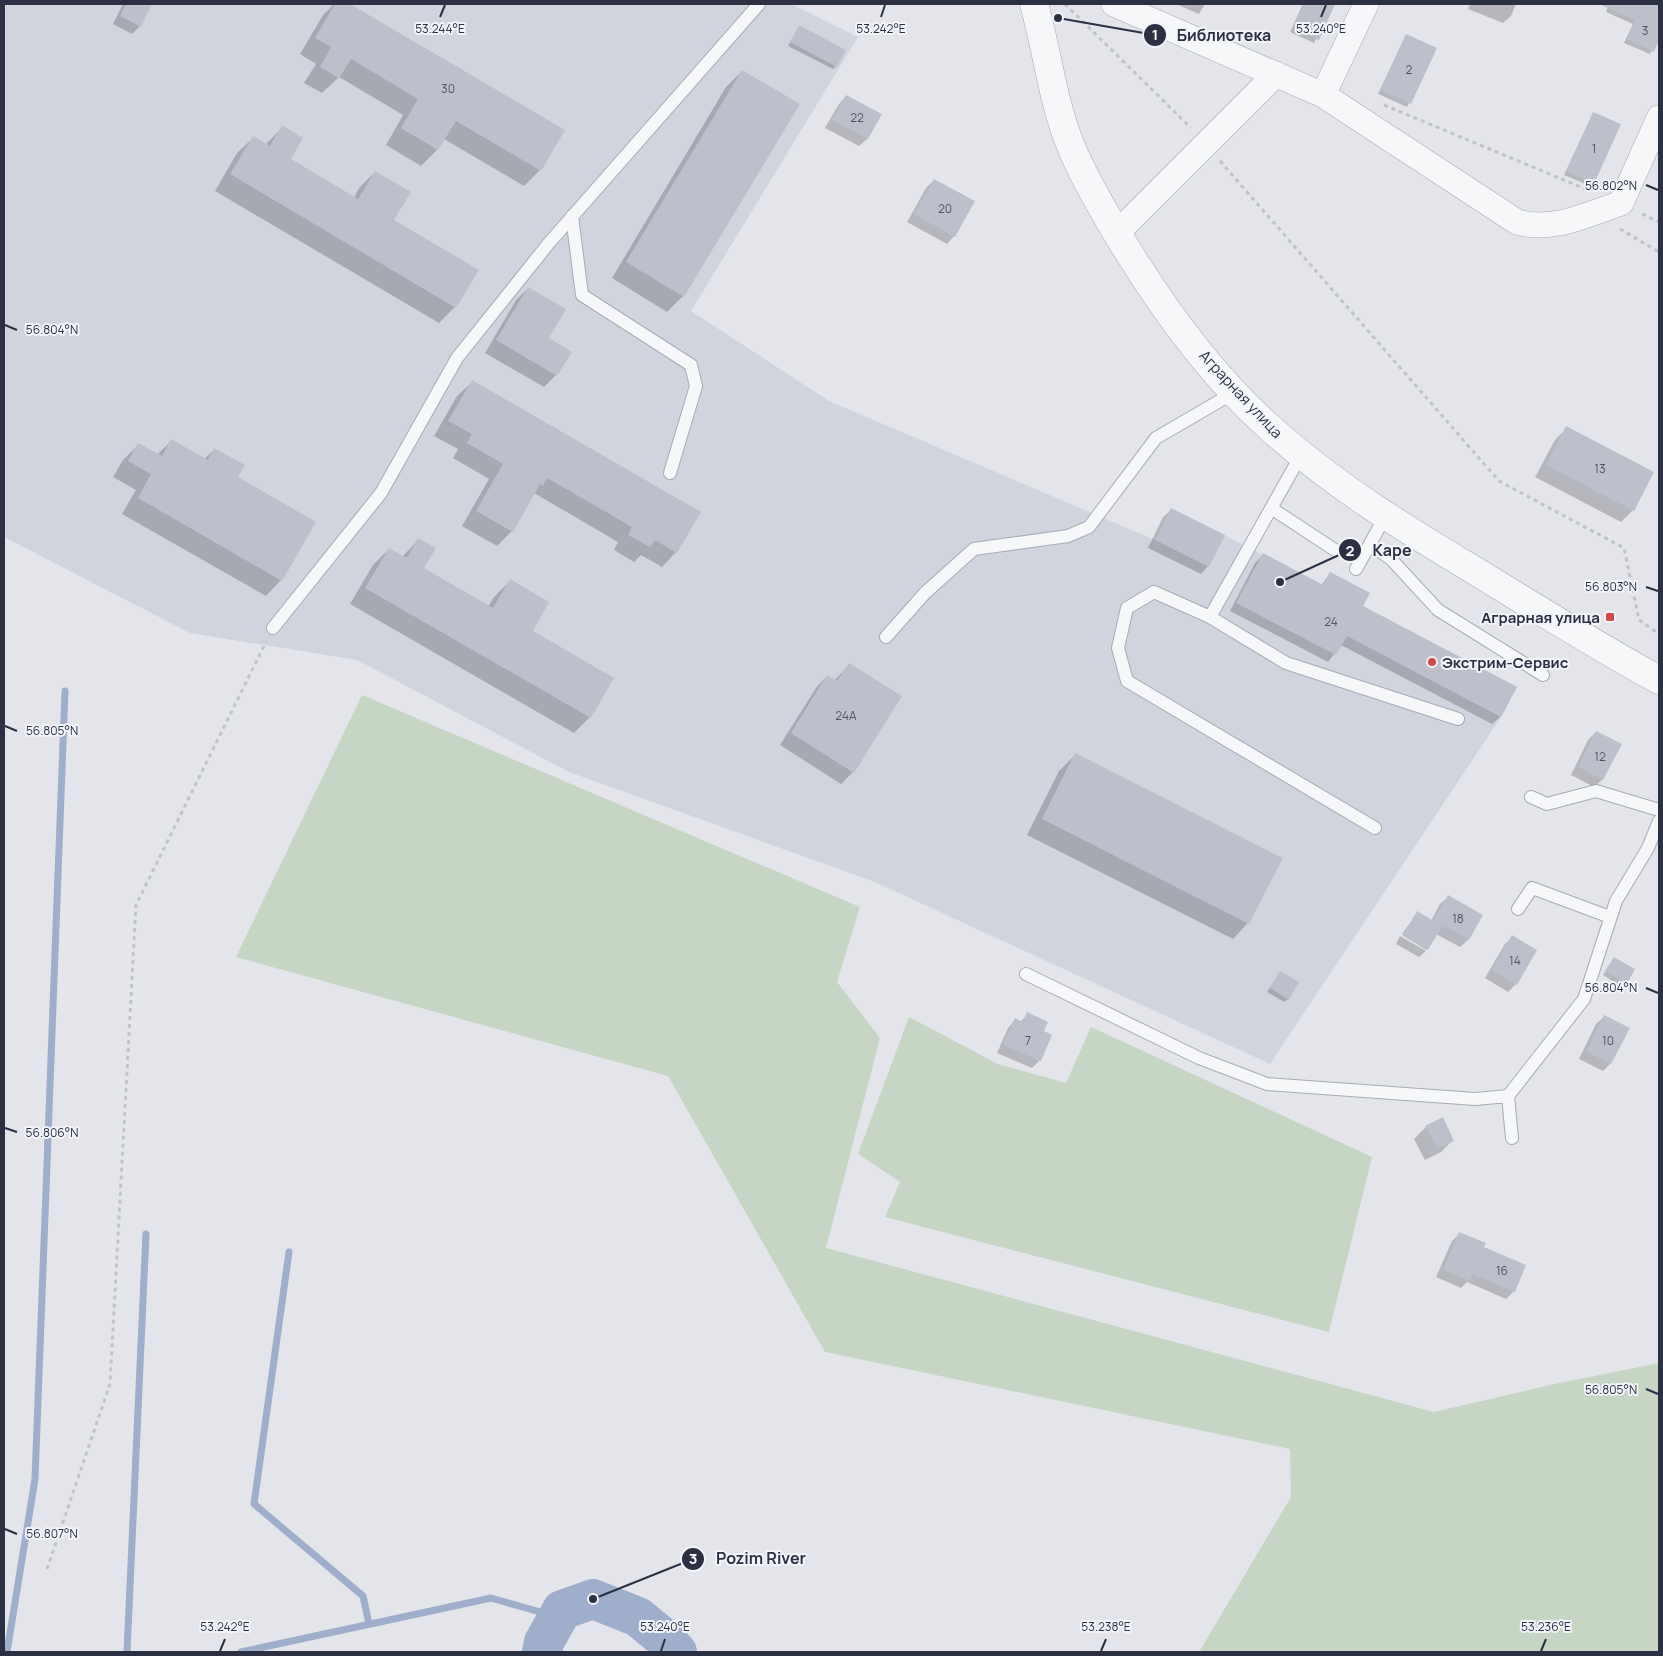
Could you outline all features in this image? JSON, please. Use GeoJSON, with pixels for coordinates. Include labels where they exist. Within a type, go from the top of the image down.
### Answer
{"type":"FeatureCollection","features":[{"type":"Feature","properties":{"kind":"street","name":"Аграрная улица"},"geometry":{"type":"LineString","coordinates":[[1034,4],[1059,110],[1070,144],[1093,192],[1136,266],[1179,325],[1235,392],[1266,425],[1301,455],[1386,515],[1583,637],[1659,680]]}},
{"type":"Feature","properties":{"kind":"street"},"geometry":{"type":"LineString","coordinates":[[1114,4],[1324,95],[1517,222],[1532,226],[1557,225],[1621,203],[1659,118]]}},
{"type":"Feature","properties":{"kind":"street"},"geometry":{"type":"LineString","coordinates":[[1324,95],[1366,4]]}},
{"type":"Feature","properties":{"kind":"street"},"geometry":{"type":"LineString","coordinates":[[1117,233],[1276,74]]}},
{"type":"Feature","properties":{"kind":"lane"},"geometry":{"type":"LineString","coordinates":[[273,628],[381,493],[458,358],[572,216],[759,4]]}},
{"type":"Feature","properties":{"kind":"lane"},"geometry":{"type":"LineString","coordinates":[[572,216],[582,295],[691,365],[696,386],[670,473]]}},
{"type":"Feature","properties":{"kind":"lane"},"geometry":{"type":"LineString","coordinates":[[886,637],[925,592],[974,549],[1068,536],[1089,527],[1156,438],[1235,392]]}},
{"type":"Feature","properties":{"kind":"lane"},"geometry":{"type":"LineString","coordinates":[[1210,616],[1301,455]]}},
{"type":"Feature","properties":{"kind":"lane"},"geometry":{"type":"LineString","coordinates":[[1271,508],[1335,550]]}},
{"type":"Feature","properties":{"kind":"lane"},"geometry":{"type":"LineString","coordinates":[[1356,569],[1386,515]]}},
{"type":"Feature","properties":{"kind":"lane"},"geometry":{"type":"LineString","coordinates":[[1370,544],[1391,559],[1438,610],[1543,675]]}},
{"type":"Feature","properties":{"kind":"lane"},"geometry":{"type":"LineString","coordinates":[[1375,828],[1127,681],[1118,648],[1127,608],[1154,592],[1210,616],[1286,662],[1458,719]]}},
{"type":"Feature","properties":{"kind":"lane"},"geometry":{"type":"LineString","coordinates":[[1531,797],[1547,804],[1596,791],[1659,810]]}},
{"type":"Feature","properties":{"kind":"lane"},"geometry":{"type":"LineString","coordinates":[[1512,1138],[1508,1096],[1584,999],[1616,901],[1654,850],[1659,821]]}},
{"type":"Feature","properties":{"kind":"lane"},"geometry":{"type":"LineString","coordinates":[[1518,909],[1532,888],[1610,917]]}},
{"type":"Feature","properties":{"kind":"lane"},"geometry":{"type":"LineString","coordinates":[[1026,974],[1199,1058],[1267,1084],[1475,1100],[1508,1096]]}},
{"type":"Feature","properties":{"kind":"path"},"geometry":{"type":"LineString","coordinates":[[1065,4],[1185,121],[1500,481],[1624,548],[1639,620],[1659,634]]}},
{"type":"Feature","properties":{"kind":"path"},"geometry":{"type":"LineString","coordinates":[[1375,101],[1621,203],[1659,222]]}},
{"type":"Feature","properties":{"kind":"path"},"geometry":{"type":"LineString","coordinates":[[1591,213],[1659,252]]}},
{"type":"Feature","properties":{"kind":"path"},"geometry":{"type":"LineString","coordinates":[[47,1569],[110,1384],[136,905],[273,628]]}},
{"type":"Feature","properties":{"kind":"shaded area"},"geometry":{"type":"Polygon","coordinates":[[[4,4],[791,4],[858,37],[691,311],[829,401],[1155,540],[1171,508],[1323,585],[1330,572],[1370,593],[1363,606],[1517,687],[1501,717],[1270,1064],[875,882],[569,772],[357,660],[190,633],[4,537],[4,4]]]}},
{"type":"Feature","properties":{"kind":"green space"},"geometry":{"type":"Polygon","coordinates":[[[362,695],[860,907],[837,982],[880,1038],[826,1248],[1434,1412],[1559,1383],[1659,1363],[1659,1652],[1199,1652],[1291,1497],[1290,1449],[825,1352],[668,1076],[236,957],[362,695]]]}},
{"type":"Feature","properties":{"kind":"green space"},"geometry":{"type":"Polygon","coordinates":[[[909,1017],[998,1064],[1066,1083],[1091,1027],[1372,1157],[1329,1332],[885,1217],[900,1182],[858,1154],[909,1017]]]}},
{"type":"Feature","properties":{"kind":"building"},"geometry":{"type":"Polygon","coordinates":[[[126,4],[152,4],[141,27],[120,16],[126,4]]]}},
{"type":"Feature","properties":{"kind":"building"},"geometry":{"type":"Polygon","coordinates":[[[335,4],[350,4],[565,130],[541,171],[456,121],[438,150],[401,128],[418,99],[351,59],[339,78],[320,67],[331,47],[315,38],[335,4]]]}},
{"type":"Feature","properties":{"kind":"building"},"geometry":{"type":"Polygon","coordinates":[[[1304,4],[1335,4],[1319,40],[1293,28],[1304,4]]]}},
{"type":"Feature","properties":{"kind":"building"},"geometry":{"type":"Polygon","coordinates":[[[1599,4],[1659,4],[1659,40],[1654,52],[1627,39],[1635,20],[1599,4]]]}},
{"type":"Feature","properties":{"kind":"building"},"geometry":{"type":"Polygon","coordinates":[[[799,25],[846,50],[837,67],[790,42],[799,25]]]}},
{"type":"Feature","properties":{"kind":"building"},"geometry":{"type":"Polygon","coordinates":[[[1406,34],[1437,48],[1411,104],[1380,90],[1406,34]]]}},
{"type":"Feature","properties":{"kind":"building"},"geometry":{"type":"Polygon","coordinates":[[[742,70],[800,104],[684,297],[626,262],[742,70]]]}},
{"type":"Feature","properties":{"kind":"building"},"geometry":{"type":"Polygon","coordinates":[[[846,95],[882,114],[868,139],[832,120],[846,95]]]}},
{"type":"Feature","properties":{"kind":"building"},"geometry":{"type":"Polygon","coordinates":[[[1593,112],[1621,124],[1594,184],[1566,171],[1593,112]]]}},
{"type":"Feature","properties":{"kind":"building"},"geometry":{"type":"Polygon","coordinates":[[[282,125],[303,138],[291,159],[358,199],[375,171],[411,192],[394,220],[479,270],[456,308],[230,174],[253,136],[270,146],[282,125]]]}},
{"type":"Feature","properties":{"kind":"building"},"geometry":{"type":"Polygon","coordinates":[[[934,179],[975,201],[955,237],[914,214],[934,179]]]}},
{"type":"Feature","properties":{"kind":"building"},"geometry":{"type":"Polygon","coordinates":[[[528,287],[566,309],[549,338],[572,352],[557,376],[496,340],[528,287]]]}},
{"type":"Feature","properties":{"kind":"building"},"geometry":{"type":"Polygon","coordinates":[[[472,380],[701,512],[677,553],[655,540],[650,547],[628,535],[632,527],[547,478],[543,486],[540,484],[513,532],[476,511],[503,464],[467,443],[472,434],[448,421],[472,380]]]}},
{"type":"Feature","properties":{"kind":"building"},"geometry":{"type":"Polygon","coordinates":[[[1566,426],[1654,472],[1634,511],[1546,465],[1566,426]]]}},
{"type":"Feature","properties":{"kind":"building"},"geometry":{"type":"Polygon","coordinates":[[[171,439],[208,460],[214,448],[245,465],[238,477],[316,522],[282,581],[138,498],[151,474],[128,461],[138,443],[162,456],[171,439]]]}},
{"type":"Feature","properties":{"kind":"building"},"geometry":{"type":"Polygon","coordinates":[[[1171,508],[1225,535],[1209,567],[1155,540],[1171,508]]]}},
{"type":"Feature","properties":{"kind":"building"},"geometry":{"type":"Polygon","coordinates":[[[418,538],[436,548],[424,568],[493,608],[510,579],[549,602],[533,631],[614,678],[591,718],[365,588],[389,548],[407,558],[418,538]]]}},
{"type":"Feature","properties":{"kind":"building"},"geometry":{"type":"Polygon","coordinates":[[[1263,553],[1323,585],[1330,572],[1370,593],[1363,606],[1517,687],[1501,717],[1347,636],[1336,655],[1236,603],[1263,553]]]}},
{"type":"Feature","properties":{"kind":"building"},"geometry":{"type":"Polygon","coordinates":[[[849,663],[902,696],[854,773],[791,733],[827,675],[837,681],[849,663]]]}},
{"type":"Feature","properties":{"kind":"building"},"geometry":{"type":"Polygon","coordinates":[[[1596,731],[1622,744],[1603,780],[1578,767],[1596,731]]]}},
{"type":"Feature","properties":{"kind":"building"},"geometry":{"type":"Polygon","coordinates":[[[1075,753],[1283,858],[1249,924],[1042,819],[1075,753]]]}},
{"type":"Feature","properties":{"kind":"building"},"geometry":{"type":"Polygon","coordinates":[[[1448,895],[1483,915],[1469,940],[1433,920],[1448,895]]]}},
{"type":"Feature","properties":{"kind":"building"},"geometry":{"type":"Polygon","coordinates":[[[1417,911],[1442,926],[1428,950],[1403,936],[1417,911]]]}},
{"type":"Feature","properties":{"kind":"building"},"geometry":{"type":"Polygon","coordinates":[[[1512,935],[1537,950],[1517,985],[1492,970],[1512,935]]]}},
{"type":"Feature","properties":{"kind":"building"},"geometry":{"type":"Polygon","coordinates":[[[1614,957],[1635,969],[1627,984],[1605,971],[1614,957]]]}},
{"type":"Feature","properties":{"kind":"building"},"geometry":{"type":"Polygon","coordinates":[[[1280,971],[1299,982],[1289,1000],[1270,988],[1280,971]]]}},
{"type":"Feature","properties":{"kind":"building"},"geometry":{"type":"Polygon","coordinates":[[[1027,1012],[1048,1022],[1044,1031],[1052,1035],[1041,1061],[1003,1045],[1015,1018],[1023,1022],[1027,1012]]]}},
{"type":"Feature","properties":{"kind":"building"},"geometry":{"type":"Polygon","coordinates":[[[1604,1015],[1630,1028],[1611,1064],[1586,1051],[1604,1015]]]}},
{"type":"Feature","properties":{"kind":"building"},"geometry":{"type":"Polygon","coordinates":[[[1443,1117],[1454,1141],[1437,1149],[1425,1126],[1443,1117]]]}},
{"type":"Feature","properties":{"kind":"building"},"geometry":{"type":"Polygon","coordinates":[[[1459,1232],[1486,1243],[1484,1247],[1526,1265],[1515,1292],[1473,1274],[1470,1281],[1443,1270],[1459,1232]]]}},
{"type":"Feature","properties":{"kind":"waterway"},"geometry":{"type":"LineString","coordinates":[[7,1652],[35,1479],[65,691]]}},
{"type":"Feature","properties":{"kind":"waterway"},"geometry":{"type":"LineString","coordinates":[[127,1652],[146,1234]]}},
{"type":"Feature","properties":{"kind":"waterway"},"geometry":{"type":"LineString","coordinates":[[289,1252],[254,1504],[363,1596],[369,1624]]}},
{"type":"Feature","properties":{"kind":"waterway"},"geometry":{"type":"LineString","coordinates":[[241,1652],[491,1598],[558,1617]]}},
{"type":"Feature","properties":{"kind":"waterway"},"geometry":{"type":"LineString","coordinates":[[542,1652],[544,1642],[562,1610],[593,1599],[638,1617],[666,1640],[677,1652]]}},
{"type":"Feature","properties":{"kind":"place","name":"Библиотека"},"geometry":{"type":"Point","coordinates":[1058,18]}},
{"type":"Feature","properties":{"kind":"place","name":"Каре"},"geometry":{"type":"Point","coordinates":[1280,582]}},
{"type":"Feature","properties":{"kind":"place","name":"Аграрная улица"},"geometry":{"type":"Point","coordinates":[1610,617]}},
{"type":"Feature","properties":{"kind":"place","name":"Экстрим-Сервис"},"geometry":{"type":"Point","coordinates":[1432,662]}},
{"type":"Feature","properties":{"kind":"place","name":"Pozim River"},"geometry":{"type":"Point","coordinates":[593,1599]}}]}
